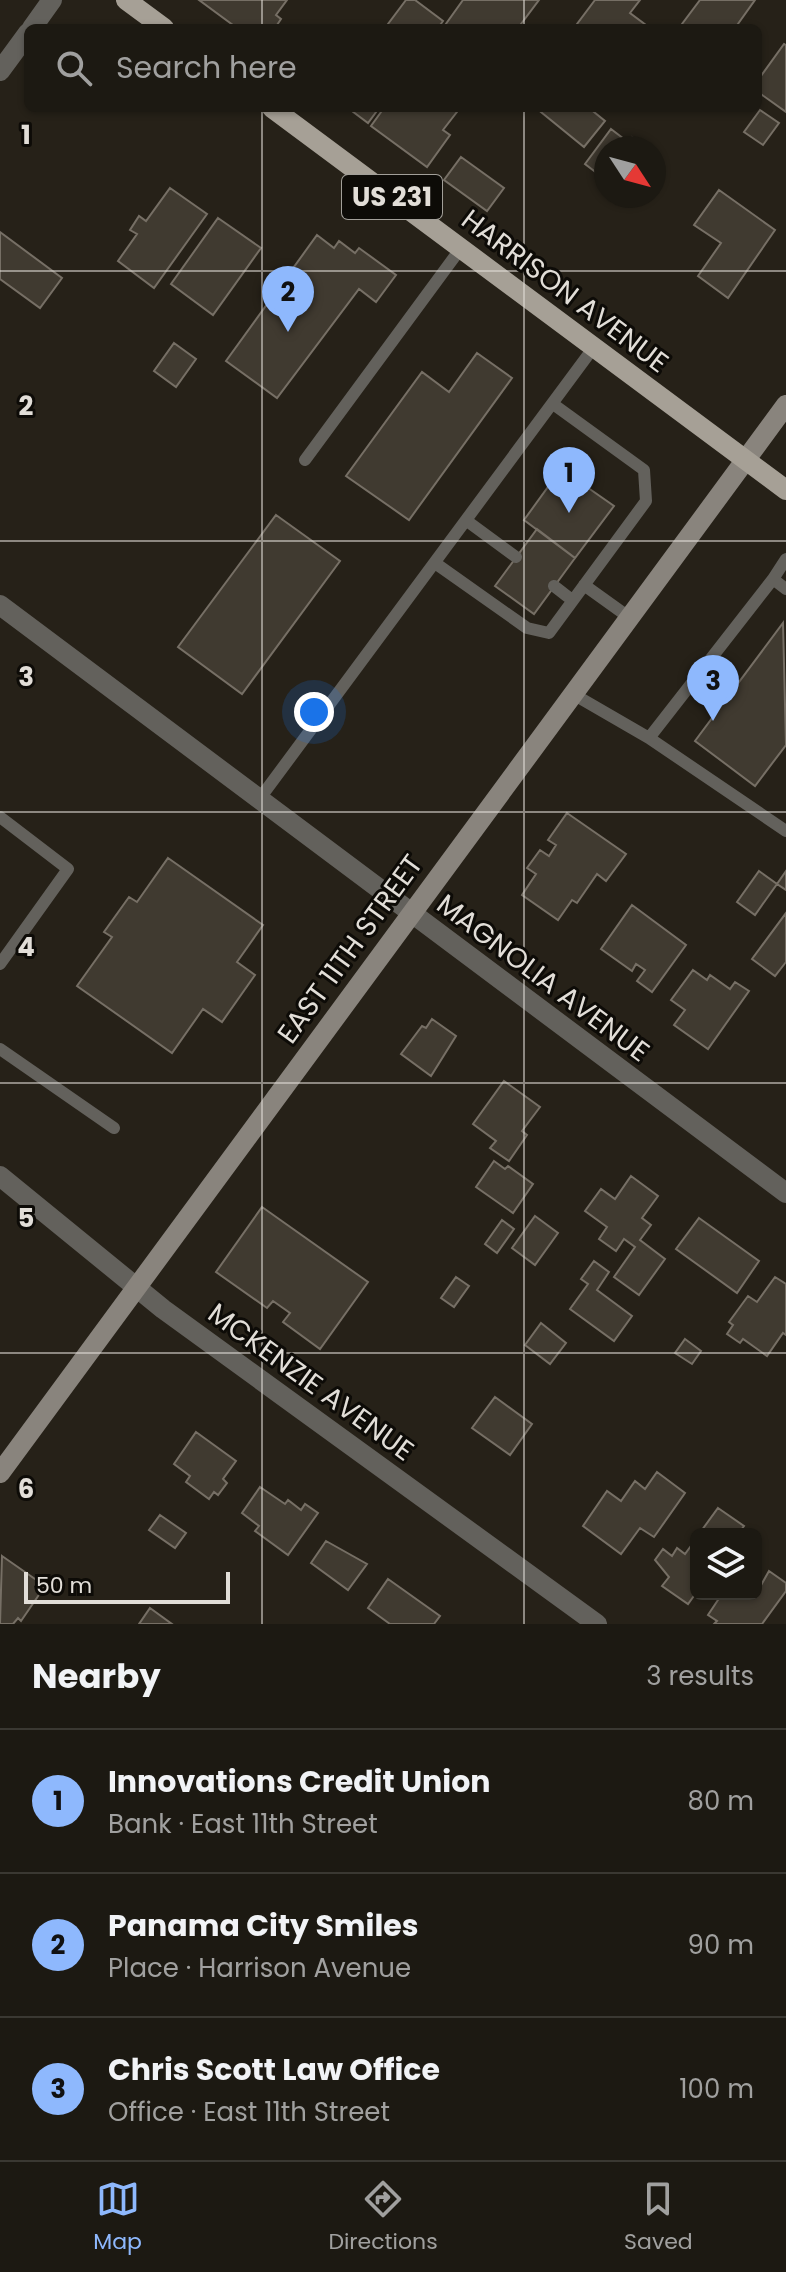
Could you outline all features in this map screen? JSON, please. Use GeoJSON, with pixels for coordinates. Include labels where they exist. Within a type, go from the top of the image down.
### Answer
{"type":"FeatureCollection","features":[{"type":"Feature","properties":{"kind":"main road"},"geometry":{"type":"LineString","coordinates":[[126,0],[159,24]]}},
{"type":"Feature","properties":{"kind":"main road","name":"HARRISON AVENUE"},"geometry":{"type":"LineString","coordinates":[[277,112],[786,490]]}},
{"type":"Feature","properties":{"kind":"main road","name":"EAST 11TH STREET"},"geometry":{"type":"LineString","coordinates":[[0,1473],[786,405]]}},
{"type":"Feature","properties":{"kind":"street"},"geometry":{"type":"LineString","coordinates":[[35,24],[52,0]]}},
{"type":"Feature","properties":{"kind":"street"},"geometry":{"type":"LineString","coordinates":[[0,71],[24,38]]}},
{"type":"Feature","properties":{"kind":"street","name":"MAGNOLIA AVENUE"},"geometry":{"type":"LineString","coordinates":[[0,605],[410,915],[786,1193]]}},
{"type":"Feature","properties":{"kind":"street","name":"MCKENZIE AVENUE"},"geometry":{"type":"LineString","coordinates":[[0,1176],[137,1287],[597,1624]]}},
{"type":"Feature","properties":{"kind":"lane"},"geometry":{"type":"LineString","coordinates":[[305,460],[461,248]]}},
{"type":"Feature","properties":{"kind":"lane"},"geometry":{"type":"LineString","coordinates":[[258,801],[594,347]]}},
{"type":"Feature","properties":{"kind":"lane"},"geometry":{"type":"LineString","coordinates":[[435,563],[527,628],[549,633],[646,501],[644,470],[553,404]]}},
{"type":"Feature","properties":{"kind":"lane"},"geometry":{"type":"LineString","coordinates":[[467,521],[516,557]]}},
{"type":"Feature","properties":{"kind":"lane"},"geometry":{"type":"LineString","coordinates":[[649,738],[786,559]]}},
{"type":"Feature","properties":{"kind":"lane"},"geometry":{"type":"LineString","coordinates":[[773,579],[786,589]]}},
{"type":"Feature","properties":{"kind":"lane"},"geometry":{"type":"LineString","coordinates":[[584,585],[630,618]]}},
{"type":"Feature","properties":{"kind":"lane"},"geometry":{"type":"LineString","coordinates":[[554,586],[572,600]]}},
{"type":"Feature","properties":{"kind":"lane"},"geometry":{"type":"LineString","coordinates":[[573,694],[649,738],[786,831]]}},
{"type":"Feature","properties":{"kind":"lane"},"geometry":{"type":"LineString","coordinates":[[0,817],[68,869],[0,964]]}},
{"type":"Feature","properties":{"kind":"lane"},"geometry":{"type":"LineString","coordinates":[[0,1049],[114,1128]]}},
{"type":"Feature","properties":{"kind":"building"},"geometry":{"type":"Polygon","coordinates":[[[199,0],[287,0],[276,15],[281,19],[278,24],[232,24],[199,0]]]}},
{"type":"Feature","properties":{"kind":"building"},"geometry":{"type":"Polygon","coordinates":[[[406,0],[415,0],[443,21],[441,24],[388,24],[406,0]]]}},
{"type":"Feature","properties":{"kind":"building"},"geometry":{"type":"Polygon","coordinates":[[[463,0],[539,0],[521,24],[446,24],[463,0]]]}},
{"type":"Feature","properties":{"kind":"building"},"geometry":{"type":"Polygon","coordinates":[[[595,0],[640,0],[630,13],[645,24],[577,24],[595,0]]]}},
{"type":"Feature","properties":{"kind":"building"},"geometry":{"type":"Polygon","coordinates":[[[700,0],[755,0],[738,24],[682,24],[700,0]]]}},
{"type":"Feature","properties":{"kind":"building"},"geometry":{"type":"Polygon","coordinates":[[[786,45],[786,112],[762,95],[762,74],[786,45]]]}},
{"type":"Feature","properties":{"kind":"building"},"geometry":{"type":"Polygon","coordinates":[[[353,112],[376,112],[368,123],[353,112]]]}},
{"type":"Feature","properties":{"kind":"building"},"geometry":{"type":"Polygon","coordinates":[[[381,112],[457,112],[443,130],[450,135],[427,167],[371,126],[381,112]]]}},
{"type":"Feature","properties":{"kind":"building"},"geometry":{"type":"Polygon","coordinates":[[[541,112],[594,112],[605,121],[584,147],[541,112]]]}},
{"type":"Feature","properties":{"kind":"building"},"geometry":{"type":"Polygon","coordinates":[[[759,112],[779,123],[763,145],[744,132],[759,112]]]}},
{"type":"Feature","properties":{"kind":"building"},"geometry":{"type":"Polygon","coordinates":[[[611,129],[620,136],[606,136],[611,129]]]}},
{"type":"Feature","properties":{"kind":"building"},"geometry":{"type":"Polygon","coordinates":[[[594,152],[594,171],[585,164],[594,152]]]}},
{"type":"Feature","properties":{"kind":"building"},"geometry":{"type":"Polygon","coordinates":[[[461,157],[504,188],[487,211],[444,180],[461,157]]]}},
{"type":"Feature","properties":{"kind":"building"},"geometry":{"type":"Polygon","coordinates":[[[170,188],[207,214],[154,288],[118,261],[137,234],[130,230],[139,216],[146,221],[170,188]]]}},
{"type":"Feature","properties":{"kind":"building"},"geometry":{"type":"Polygon","coordinates":[[[719,190],[775,230],[728,298],[698,276],[721,243],[694,225],[719,190]]]}},
{"type":"Feature","properties":{"kind":"building"},"geometry":{"type":"Polygon","coordinates":[[[218,218],[261,248],[213,315],[171,284],[218,218]]]}},
{"type":"Feature","properties":{"kind":"building"},"geometry":{"type":"Polygon","coordinates":[[[0,232],[62,278],[40,308],[0,279],[0,232]]]}},
{"type":"Feature","properties":{"kind":"building"},"geometry":{"type":"Polygon","coordinates":[[[317,235],[334,248],[339,241],[355,253],[359,248],[396,275],[376,302],[359,289],[277,398],[226,361],[317,235]]]}},
{"type":"Feature","properties":{"kind":"building"},"geometry":{"type":"Polygon","coordinates":[[[174,343],[196,359],[176,387],[154,371],[174,343]]]}},
{"type":"Feature","properties":{"kind":"building"},"geometry":{"type":"Polygon","coordinates":[[[477,353],[512,378],[409,520],[346,476],[422,372],[449,392],[477,353]]]}},
{"type":"Feature","properties":{"kind":"building"},"geometry":{"type":"Polygon","coordinates":[[[561,469],[614,506],[575,558],[524,520],[561,469]]]}},
{"type":"Feature","properties":{"kind":"building"},"geometry":{"type":"Polygon","coordinates":[[[276,515],[340,561],[242,694],[178,647],[276,515]]]}},
{"type":"Feature","properties":{"kind":"building"},"geometry":{"type":"Polygon","coordinates":[[[537,529],[575,558],[534,614],[495,586],[537,529]]]}},
{"type":"Feature","properties":{"kind":"building"},"geometry":{"type":"Polygon","coordinates":[[[783,623],[786,745],[755,786],[695,741],[783,623]]]}},
{"type":"Feature","properties":{"kind":"building"},"geometry":{"type":"Polygon","coordinates":[[[567,813],[626,854],[606,881],[597,874],[577,903],[572,900],[558,920],[522,895],[536,874],[527,868],[540,850],[549,856],[556,845],[548,840],[567,813]]]}},
{"type":"Feature","properties":{"kind":"building"},"geometry":{"type":"Polygon","coordinates":[[[168,858],[263,925],[237,962],[255,975],[222,1022],[203,1009],[172,1053],[77,986],[112,937],[104,932],[129,897],[137,902],[168,858]]]}},
{"type":"Feature","properties":{"kind":"building"},"geometry":{"type":"Polygon","coordinates":[[[759,871],[777,884],[755,915],[737,902],[759,871]]]}},
{"type":"Feature","properties":{"kind":"building"},"geometry":{"type":"Polygon","coordinates":[[[786,871],[786,890],[777,884],[786,871]]]}},
{"type":"Feature","properties":{"kind":"building"},"geometry":{"type":"Polygon","coordinates":[[[632,905],[686,945],[652,992],[637,981],[645,970],[636,964],[632,971],[601,949],[632,905]]]}},
{"type":"Feature","properties":{"kind":"building"},"geometry":{"type":"Polygon","coordinates":[[[786,913],[786,962],[775,976],[752,959],[786,913]]]}},
{"type":"Feature","properties":{"kind":"building"},"geometry":{"type":"Polygon","coordinates":[[[693,970],[707,980],[710,975],[730,989],[735,982],[749,991],[708,1049],[674,1025],[685,1010],[671,1000],[693,970]]]}},
{"type":"Feature","properties":{"kind":"building"},"geometry":{"type":"Polygon","coordinates":[[[432,1019],[456,1036],[431,1076],[401,1054],[422,1026],[426,1028],[432,1019]]]}},
{"type":"Feature","properties":{"kind":"building"},"geometry":{"type":"Polygon","coordinates":[[[504,1081],[540,1107],[522,1131],[527,1135],[509,1161],[490,1148],[496,1141],[473,1124],[504,1081]]]}},
{"type":"Feature","properties":{"kind":"building"},"geometry":{"type":"Polygon","coordinates":[[[494,1161],[505,1169],[508,1166],[533,1184],[513,1213],[476,1187],[494,1161]]]}},
{"type":"Feature","properties":{"kind":"building"},"geometry":{"type":"Polygon","coordinates":[[[631,1176],[658,1196],[642,1218],[651,1225],[640,1240],[665,1259],[639,1295],[614,1277],[635,1247],[624,1239],[616,1251],[599,1239],[607,1227],[585,1211],[601,1189],[615,1199],[631,1176]]]}},
{"type":"Feature","properties":{"kind":"building"},"geometry":{"type":"Polygon","coordinates":[[[262,1207],[368,1282],[320,1349],[283,1322],[290,1313],[273,1301],[267,1308],[216,1272],[262,1207]]]}},
{"type":"Feature","properties":{"kind":"building"},"geometry":{"type":"Polygon","coordinates":[[[535,1216],[558,1233],[535,1265],[512,1248],[535,1216]]]}},
{"type":"Feature","properties":{"kind":"building"},"geometry":{"type":"Polygon","coordinates":[[[699,1218],[759,1261],[737,1293],[676,1249],[699,1218]]]}},
{"type":"Feature","properties":{"kind":"building"},"geometry":{"type":"Polygon","coordinates":[[[502,1220],[514,1229],[497,1253],[485,1244],[502,1220]]]}},
{"type":"Feature","properties":{"kind":"building"},"geometry":{"type":"Polygon","coordinates":[[[594,1261],[609,1272],[597,1290],[632,1316],[614,1341],[570,1309],[588,1284],[581,1279],[594,1261]]]}},
{"type":"Feature","properties":{"kind":"building"},"geometry":{"type":"Polygon","coordinates":[[[456,1277],[469,1286],[454,1307],[441,1298],[456,1277]]]}},
{"type":"Feature","properties":{"kind":"building"},"geometry":{"type":"Polygon","coordinates":[[[775,1277],[786,1284],[786,1335],[783,1333],[767,1356],[743,1339],[740,1343],[727,1334],[733,1325],[729,1322],[748,1296],[757,1302],[775,1277]]]}},
{"type":"Feature","properties":{"kind":"building"},"geometry":{"type":"Polygon","coordinates":[[[541,1323],[566,1343],[550,1364],[525,1345],[541,1323]]]}},
{"type":"Feature","properties":{"kind":"building"},"geometry":{"type":"Polygon","coordinates":[[[685,1339],[701,1351],[692,1364],[675,1353],[685,1339]]]}},
{"type":"Feature","properties":{"kind":"building"},"geometry":{"type":"Polygon","coordinates":[[[495,1397],[532,1424],[510,1455],[472,1428],[495,1397]]]}},
{"type":"Feature","properties":{"kind":"building"},"geometry":{"type":"Polygon","coordinates":[[[196,1432],[236,1461],[223,1479],[227,1483],[218,1495],[214,1492],[209,1499],[186,1482],[190,1476],[174,1464],[196,1432]]]}},
{"type":"Feature","properties":{"kind":"building"},"geometry":{"type":"Polygon","coordinates":[[[657,1472],[685,1493],[654,1537],[640,1528],[621,1554],[583,1526],[607,1491],[621,1501],[635,1481],[645,1489],[657,1472]]]}},
{"type":"Feature","properties":{"kind":"building"},"geometry":{"type":"Polygon","coordinates":[[[260,1487],[285,1504],[288,1500],[301,1510],[305,1504],[318,1513],[288,1555],[255,1531],[259,1526],[242,1513],[260,1487]]]}},
{"type":"Feature","properties":{"kind":"building"},"geometry":{"type":"Polygon","coordinates":[[[718,1508],[744,1526],[742,1528],[703,1528],[718,1508]]]}},
{"type":"Feature","properties":{"kind":"building"},"geometry":{"type":"Polygon","coordinates":[[[160,1515],[186,1533],[175,1548],[149,1530],[160,1515]]]}},
{"type":"Feature","properties":{"kind":"building"},"geometry":{"type":"Polygon","coordinates":[[[326,1541],[367,1564],[348,1590],[311,1563],[326,1541]]]}},
{"type":"Feature","properties":{"kind":"building"},"geometry":{"type":"Polygon","coordinates":[[[690,1547],[691,1600],[688,1604],[662,1586],[669,1577],[655,1560],[663,1549],[672,1556],[677,1548],[685,1554],[690,1547]]]}},
{"type":"Feature","properties":{"kind":"building"},"geometry":{"type":"Polygon","coordinates":[[[2,1556],[45,1586],[21,1621],[18,1618],[13,1624],[0,1624],[2,1556]]]}},
{"type":"Feature","properties":{"kind":"building"},"geometry":{"type":"Polygon","coordinates":[[[769,1571],[786,1583],[786,1591],[762,1624],[714,1624],[717,1621],[708,1615],[718,1600],[762,1600],[762,1583],[769,1571]]]}},
{"type":"Feature","properties":{"kind":"building"},"geometry":{"type":"Polygon","coordinates":[[[388,1579],[440,1616],[434,1624],[390,1624],[368,1608],[388,1579]]]}},
{"type":"Feature","properties":{"kind":"building"},"geometry":{"type":"Polygon","coordinates":[[[150,1608],[172,1624],[139,1624],[150,1608]]]}},
{"type":"Feature","properties":{"kind":"place","name":"Panama City Smiles"},"geometry":{"type":"Point","coordinates":[288,332]}},
{"type":"Feature","properties":{"kind":"place","name":"Innovations Credit Union"},"geometry":{"type":"Point","coordinates":[569,513]}},
{"type":"Feature","properties":{"kind":"place","name":"Chris Scott Law Office"},"geometry":{"type":"Point","coordinates":[713,721]}}]}
